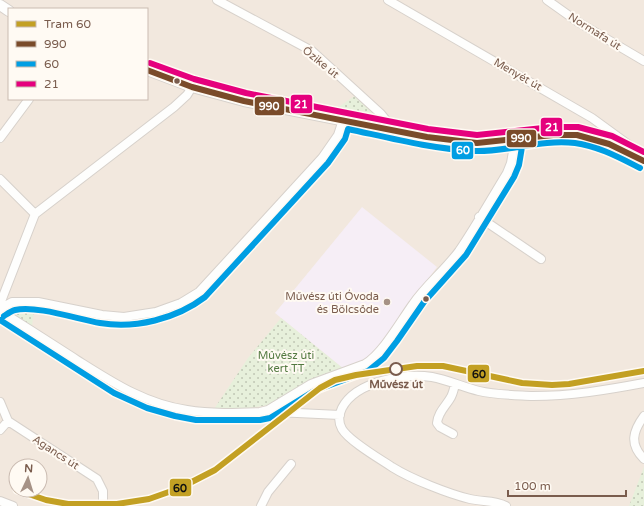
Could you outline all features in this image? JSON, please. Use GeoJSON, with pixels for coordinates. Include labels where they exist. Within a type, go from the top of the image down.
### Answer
{"type":"FeatureCollection","features":[{"type":"Feature","properties":{"kind":"street","name":"Őzike út"},"geometry":{"type":"LineString","coordinates":[[217,0],[312,51],[381,114],[390,125],[389,130]]}},
{"type":"Feature","properties":{"kind":"street","name":"Menyét út"},"geometry":{"type":"LineString","coordinates":[[388,0],[592,118],[629,145],[642,160]]}},
{"type":"Feature","properties":{"kind":"street","name":"Normafa út"},"geometry":{"type":"LineString","coordinates":[[547,0],[578,22],[644,60]]}},
{"type":"Feature","properties":{"kind":"street"},"geometry":{"type":"LineString","coordinates":[[148,70],[192,87],[244,101],[389,130],[458,142],[477,143],[553,135],[577,135],[609,144],[642,160]]}},
{"type":"Feature","properties":{"kind":"street"},"geometry":{"type":"LineString","coordinates":[[0,304],[35,214],[174,107],[187,95],[192,87]]}},
{"type":"Feature","properties":{"kind":"street"},"geometry":{"type":"LineString","coordinates":[[0,138],[28,100]]}},
{"type":"Feature","properties":{"kind":"street"},"geometry":{"type":"LineString","coordinates":[[343,120],[338,135],[322,158],[199,292],[181,303],[156,312],[124,317],[102,315],[38,302],[12,302],[0,310],[118,386],[149,400],[197,412],[260,412],[268,410],[311,384],[347,372],[371,360],[379,352],[414,303],[459,251],[508,173],[515,140]]}},
{"type":"Feature","properties":{"kind":"street"},"geometry":{"type":"LineString","coordinates":[[0,179],[35,214]]}},
{"type":"Feature","properties":{"kind":"street"},"geometry":{"type":"LineString","coordinates":[[479,217],[541,259]]}},
{"type":"Feature","properties":{"kind":"street"},"geometry":{"type":"LineString","coordinates":[[506,506],[495,502],[470,499],[443,490],[393,468],[347,435],[342,428],[339,421],[340,414],[347,401],[358,392],[375,383],[399,377],[423,376],[490,393],[554,396],[577,394],[644,383]]}},
{"type":"Feature","properties":{"kind":"street"},"geometry":{"type":"LineString","coordinates":[[453,434],[440,427],[437,423],[437,418],[452,396],[455,384]]}},
{"type":"Feature","properties":{"kind":"street"},"geometry":{"type":"LineString","coordinates":[[0,402],[8,421],[0,430]]}},
{"type":"Feature","properties":{"kind":"street"},"geometry":{"type":"LineString","coordinates":[[268,410],[282,412],[340,414]]}},
{"type":"Feature","properties":{"kind":"street"},"geometry":{"type":"LineString","coordinates":[[644,416],[633,437],[634,445],[638,453],[644,458]]}},
{"type":"Feature","properties":{"kind":"street","name":"Agancs út"},"geometry":{"type":"LineString","coordinates":[[8,421],[93,475],[99,481],[103,491],[103,506]]}},
{"type":"Feature","properties":{"kind":"street"},"geometry":{"type":"LineString","coordinates":[[261,506],[268,492],[291,464]]}},
{"type":"Feature","properties":{"kind":"street"},"geometry":{"type":"LineString","coordinates":[[0,501],[13,506]]}},
{"type":"Feature","properties":{"kind":"shaded area"},"geometry":{"type":"Polygon","coordinates":[[[0,0],[644,0],[644,506],[0,506],[0,0]]]}},
{"type":"Feature","properties":{"kind":"shaded area"},"geometry":{"type":"Polygon","coordinates":[[[362,207],[437,267],[370,357],[345,370],[275,313],[362,207]]]}},
{"type":"Feature","properties":{"kind":"green space"},"geometry":{"type":"Polygon","coordinates":[[[356,95],[380,117],[378,119],[331,112],[356,95]]]}},
{"type":"Feature","properties":{"kind":"green space"},"geometry":{"type":"Polygon","coordinates":[[[34,307],[32,327],[16,318],[18,310],[34,307]]]}},
{"type":"Feature","properties":{"kind":"green space","name":"Művész úti kert TT"},"geometry":{"type":"Polygon","coordinates":[[[281,318],[345,370],[269,405],[250,408],[214,409],[248,358],[281,318]]]}},
{"type":"Feature","properties":{"kind":"green space"},"geometry":{"type":"Polygon","coordinates":[[[644,467],[644,506],[629,506],[644,467]]]}},
{"type":"Feature","properties":{"kind":"tram line","name":"60"},"geometry":{"type":"LineString","coordinates":[[40,498],[68,504],[117,504],[149,499],[180,488],[215,470],[320,388],[335,380],[356,375],[417,366],[443,366],[522,383],[552,385],[569,384],[644,371]]}},
{"type":"Feature","properties":{"kind":"transit line","name":"21"},"geometry":{"type":"LineString","coordinates":[[150,63],[194,79],[246,93],[428,129],[477,135],[552,127],[578,127],[612,136],[644,152]]}},
{"type":"Feature","properties":{"kind":"transit line","name":"990"},"geometry":{"type":"LineString","coordinates":[[148,70],[192,87],[244,101],[427,137],[477,143],[553,135],[577,135],[609,144],[644,161]]}},
{"type":"Feature","properties":{"kind":"transit line","name":"60"},"geometry":{"type":"LineString","coordinates":[[4,316],[15,310],[34,309],[100,323],[127,325],[155,320],[194,305],[205,297],[328,163],[345,139],[348,129],[427,146],[475,151],[500,150],[537,144],[562,142],[575,143],[617,156],[640,168]]}},
{"type":"Feature","properties":{"kind":"transit line","name":"60"},"geometry":{"type":"LineString","coordinates":[[0,320],[114,393],[147,408],[196,420],[260,420],[270,418],[314,391],[368,371],[384,358],[424,302],[466,255],[514,177],[519,165],[523,141]]}},
{"type":"Feature","properties":{"kind":"place","name":"Művész úti Óvoda és Bölcsőde"},"geometry":{"type":"Point","coordinates":[387,302]}},
{"type":"Feature","properties":{"kind":"place","name":"Művész út"},"geometry":{"type":"Point","coordinates":[396,369]}}]}
